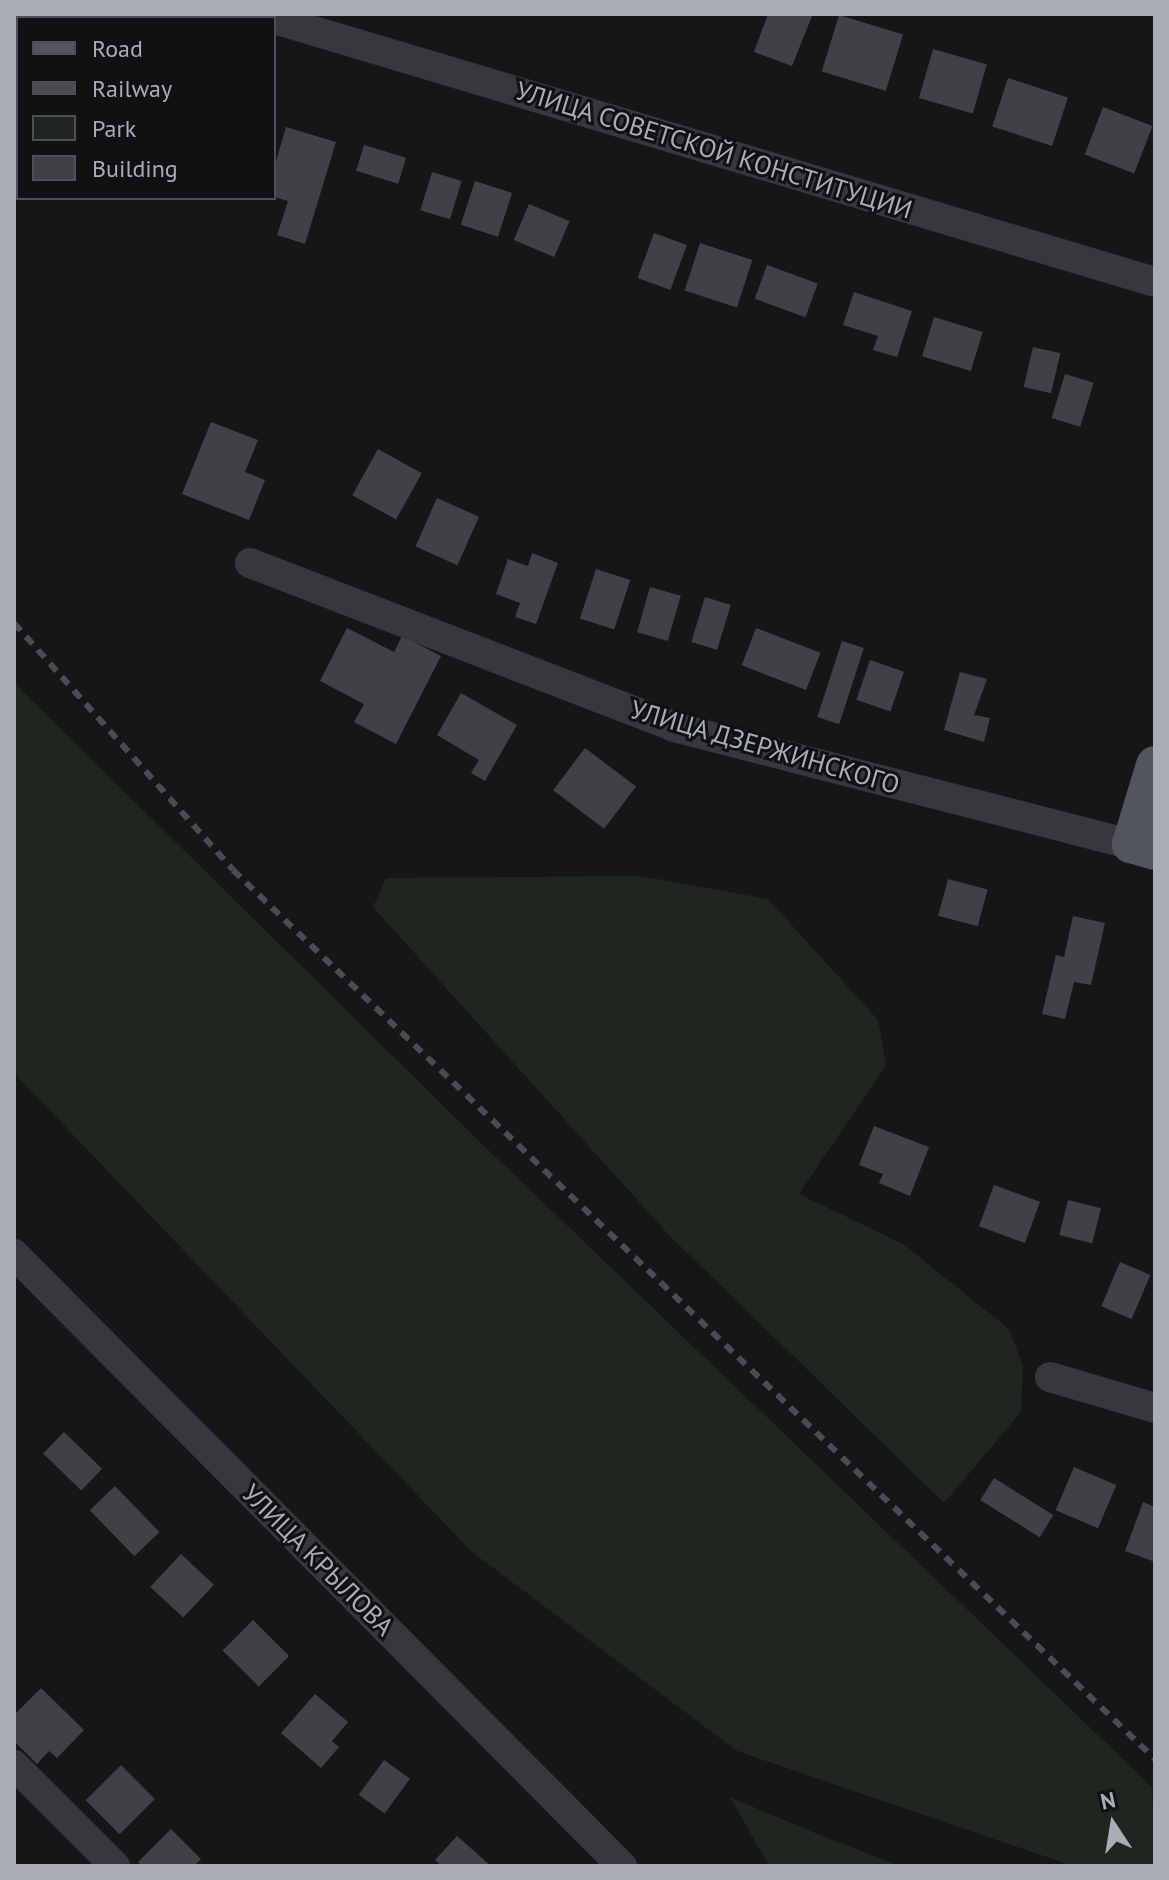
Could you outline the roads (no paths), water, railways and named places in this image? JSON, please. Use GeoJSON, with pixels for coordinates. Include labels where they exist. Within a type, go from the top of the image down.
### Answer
{"type":"FeatureCollection","features":[{"type":"Feature","properties":{"kind":"main road"},"geometry":{"type":"LineString","coordinates":[[1143,848],[1155,765]]}},
{"type":"Feature","properties":{"kind":"street","name":"УЛИЦА СОВЕТСКОЙ КОНСТИТУЦИИ"},"geometry":{"type":"LineString","coordinates":[[276,19],[1155,282]]}},
{"type":"Feature","properties":{"kind":"street","name":"УЛИЦА ДЗЕРЖИНСКОГО"},"geometry":{"type":"LineString","coordinates":[[250,563],[674,727],[1143,848]]}},
{"type":"Feature","properties":{"kind":"street","name":"УЛИЦА КРЫЛОВА"},"geometry":{"type":"LineString","coordinates":[[14,1254],[622,1866]]}},
{"type":"Feature","properties":{"kind":"street"},"geometry":{"type":"LineString","coordinates":[[1050,1377],[1155,1408]]}},
{"type":"Feature","properties":{"kind":"street"},"geometry":{"type":"LineString","coordinates":[[14,1765],[115,1866]]}},
{"type":"Feature","properties":{"kind":"railway"},"geometry":{"type":"LineString","coordinates":[[14,623],[233,870],[1155,1759]]}}]}
